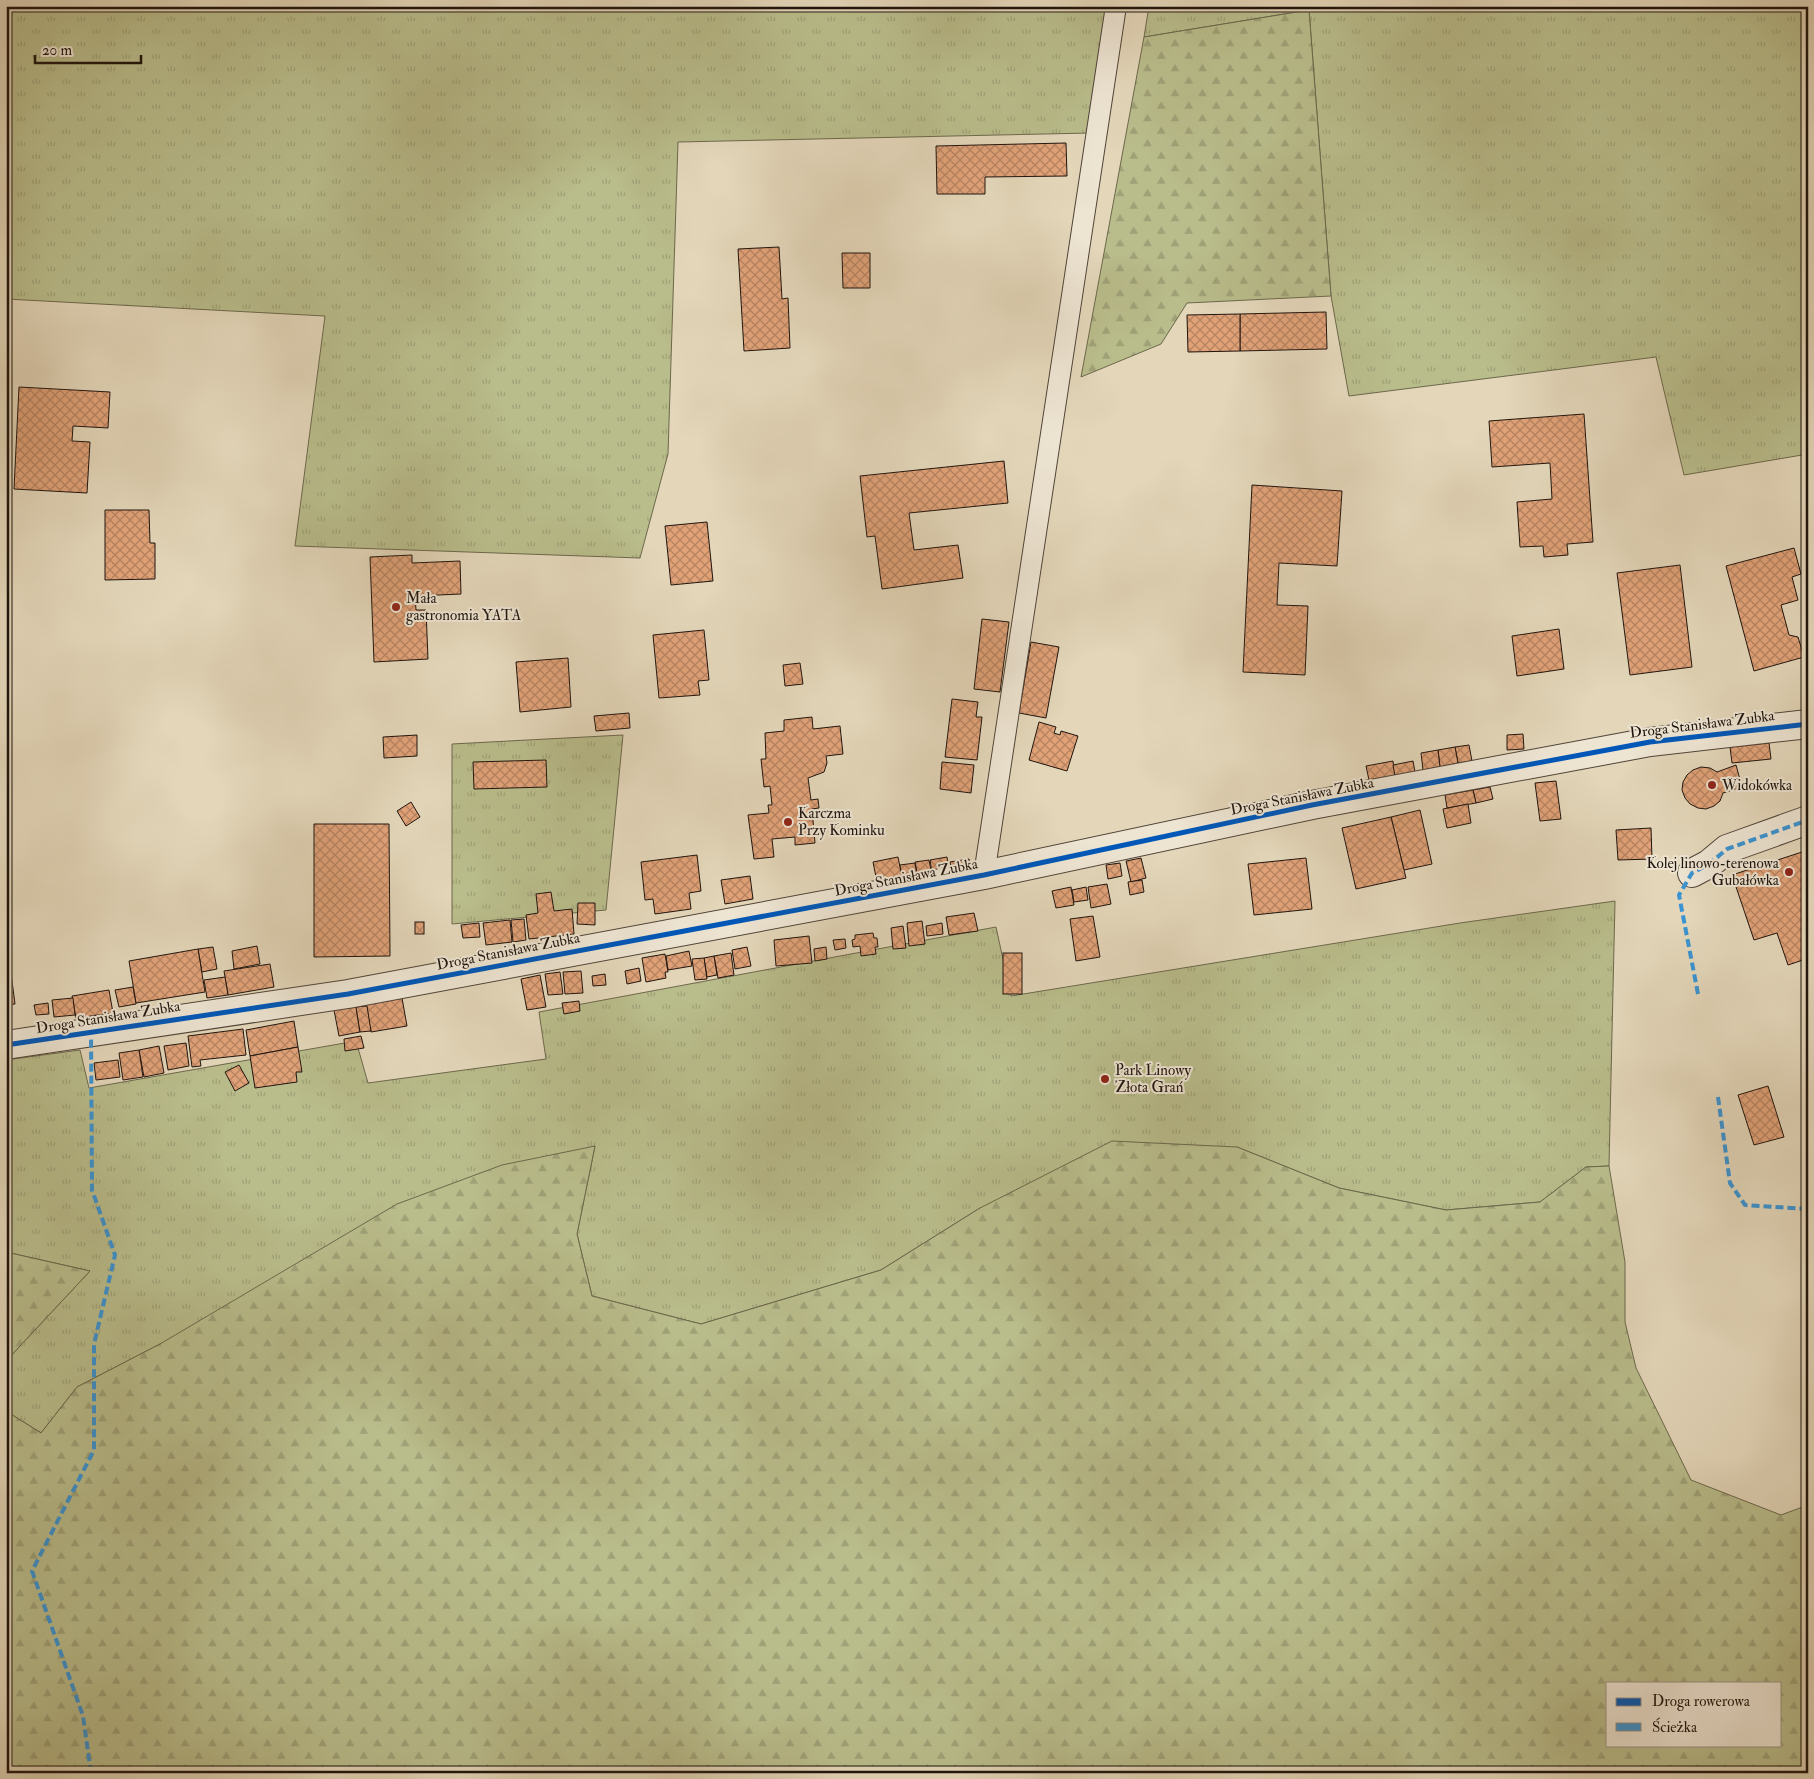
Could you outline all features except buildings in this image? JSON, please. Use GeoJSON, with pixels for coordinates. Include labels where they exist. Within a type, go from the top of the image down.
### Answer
{"type":"FeatureCollection","features":[{"type":"Feature","properties":{"kind":"street","name":"Droga Stanisława Zubka"},"geometry":{"type":"LineString","coordinates":[[6,1045],[348,994],[984,875],[1312,805],[1640,744],[1808,724]]}},
{"type":"Feature","properties":{"kind":"street"},"geometry":{"type":"LineString","coordinates":[[1692,873],[1728,849],[1808,820]]}},
{"type":"Feature","properties":{"kind":"lane"},"geometry":{"type":"LineString","coordinates":[[984,875],[1116,6]]}},
{"type":"Feature","properties":{"kind":"green space"},"geometry":{"type":"Polygon","coordinates":[[[6,6],[1108,6],[1090,133],[678,142],[668,454],[640,558],[295,546],[325,316],[6,299],[6,6]]]}},
{"type":"Feature","properties":{"kind":"green space"},"geometry":{"type":"Polygon","coordinates":[[[1149,6],[1808,6],[1808,454],[1684,475],[1656,357],[1349,396],[1331,296],[1309,10],[1144,37],[1149,6]]]}},
{"type":"Feature","properties":{"kind":"green space"},"geometry":{"type":"Polygon","coordinates":[[[1309,10],[1331,296],[1187,303],[1161,344],[1081,377],[1144,37],[1309,10]]]}},
{"type":"Feature","properties":{"kind":"green space"},"geometry":{"type":"Polygon","coordinates":[[[623,735],[606,910],[452,924],[452,744],[623,735]]]}},
{"type":"Feature","properties":{"kind":"green space"},"geometry":{"type":"Polygon","coordinates":[[[1615,901],[1609,1166],[1586,1167],[1540,1202],[1446,1210],[1339,1188],[1237,1147],[980,1208],[881,1270],[701,1324],[592,1296],[577,1234],[595,1146],[160,1344],[77,1387],[41,1433],[6,1411],[6,1361],[90,1271],[6,1252],[6,1060],[80,1050],[89,1088],[356,1041],[368,1083],[546,1059],[539,1012],[996,927],[1011,996],[1460,923],[1615,901]]]}},
{"type":"Feature","properties":{"kind":"green space"},"geometry":{"type":"Polygon","coordinates":[[[1112,1141],[1237,1147],[1339,1188],[1446,1210],[1540,1202],[1586,1167],[1609,1166],[1625,1262],[1625,1322],[1636,1368],[1691,1480],[1781,1515],[1808,1505],[1808,1773],[6,1773],[6,1411],[41,1433],[77,1387],[160,1344],[397,1204],[502,1165],[595,1146],[577,1234],[592,1296],[701,1324],[881,1270],[980,1208],[1112,1141]]]}},
{"type":"Feature","properties":{"kind":"green space"},"geometry":{"type":"Polygon","coordinates":[[[6,1252],[90,1271],[6,1361],[6,1252]]]}},
{"type":"Feature","properties":{"kind":"marked path"},"geometry":{"type":"LineString","coordinates":[[1698,994],[1679,895],[1692,873],[1709,864],[1727,849],[1808,820]]}},
{"type":"Feature","properties":{"kind":"marked path"},"geometry":{"type":"LineString","coordinates":[[91,1032],[92,1190],[115,1255],[94,1344],[94,1450],[32,1571],[83,1716],[91,1773]]}},
{"type":"Feature","properties":{"kind":"marked path"},"geometry":{"type":"LineString","coordinates":[[1718,1097],[1730,1183],[1745,1205],[1808,1209]]}},
{"type":"Feature","properties":{"kind":"cycle path"},"geometry":{"type":"LineString","coordinates":[[6,1045],[348,994],[984,875],[1312,805],[1650,742],[1808,724]]}},
{"type":"Feature","properties":{"kind":"place","name":"Mała gastronomia YATA"},"geometry":{"type":"Point","coordinates":[396,607]}},
{"type":"Feature","properties":{"kind":"place","name":"Widokówka"},"geometry":{"type":"Point","coordinates":[1712,785]}},
{"type":"Feature","properties":{"kind":"place","name":"Karczma Przy Kominku"},"geometry":{"type":"Point","coordinates":[788,822]}},
{"type":"Feature","properties":{"kind":"place","name":"Kolej linowo-terenowa Gubałówka"},"geometry":{"type":"Point","coordinates":[1789,872]}},
{"type":"Feature","properties":{"kind":"place","name":"Park Linowy Złota Grań"},"geometry":{"type":"Point","coordinates":[1105,1079]}}]}
